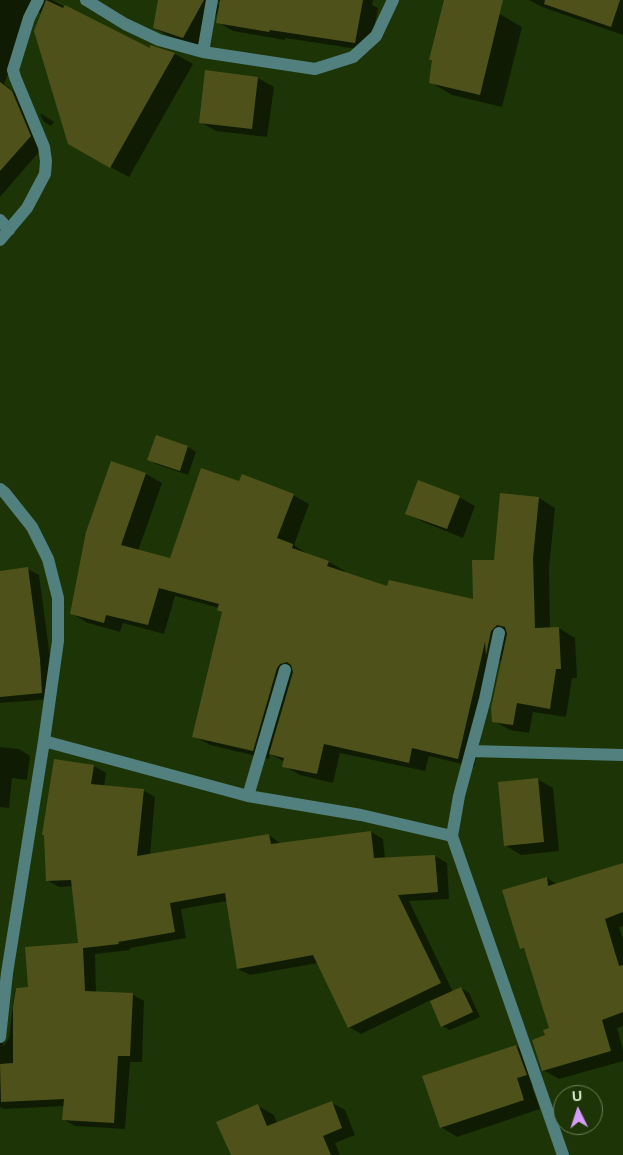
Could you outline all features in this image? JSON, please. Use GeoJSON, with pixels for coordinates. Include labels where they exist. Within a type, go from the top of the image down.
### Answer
{"type":"FeatureCollection","features":[{"type":"Feature","properties":{"kind":"street"},"geometry":{"type":"LineString","coordinates":[[0,240],[4,225],[27,208],[45,174],[44,147],[13,70],[29,18],[38,0]]}},
{"type":"Feature","properties":{"kind":"street"},"geometry":{"type":"LineString","coordinates":[[86,0],[140,32],[158,40],[203,52],[315,69],[353,57],[376,36],[393,0]]}},
{"type":"Feature","properties":{"kind":"street"},"geometry":{"type":"LineString","coordinates":[[203,52],[212,0]]}},
{"type":"Feature","properties":{"kind":"street"},"geometry":{"type":"LineString","coordinates":[[0,489],[32,526],[48,559],[58,598],[58,641],[44,741],[3,973],[0,1037]]}},
{"type":"Feature","properties":{"kind":"street"},"geometry":{"type":"LineString","coordinates":[[499,633],[485,699],[459,796],[452,836],[563,1155]]}},
{"type":"Feature","properties":{"kind":"street"},"geometry":{"type":"LineString","coordinates":[[248,796],[285,670]]}},
{"type":"Feature","properties":{"kind":"street"},"geometry":{"type":"LineString","coordinates":[[44,741],[248,796],[361,814],[452,836]]}},
{"type":"Feature","properties":{"kind":"street"},"geometry":{"type":"LineString","coordinates":[[471,750],[623,756]]}},
{"type":"Feature","properties":{"kind":"building"},"geometry":{"type":"Polygon","coordinates":[[[46,0],[63,8],[65,5],[150,48],[150,45],[175,53],[110,168],[68,144],[34,31],[46,0]]]}},
{"type":"Feature","properties":{"kind":"building"},"geometry":{"type":"Polygon","coordinates":[[[158,0],[204,0],[183,38],[153,28],[158,0]]]}},
{"type":"Feature","properties":{"kind":"building"},"geometry":{"type":"Polygon","coordinates":[[[220,0],[363,0],[355,43],[216,23],[220,0]]]}},
{"type":"Feature","properties":{"kind":"building"},"geometry":{"type":"Polygon","coordinates":[[[444,0],[503,0],[480,95],[429,83],[432,60],[429,60],[444,0]]]}},
{"type":"Feature","properties":{"kind":"building"},"geometry":{"type":"Polygon","coordinates":[[[545,0],[620,0],[611,27],[544,4],[545,0]]]}},
{"type":"Feature","properties":{"kind":"building"},"geometry":{"type":"Polygon","coordinates":[[[205,70],[258,77],[252,129],[199,123],[205,70]]]}},
{"type":"Feature","properties":{"kind":"building"},"geometry":{"type":"Polygon","coordinates":[[[0,82],[12,91],[31,136],[0,171],[0,82]]]}},
{"type":"Feature","properties":{"kind":"building"},"geometry":{"type":"Polygon","coordinates":[[[156,435],[188,446],[180,471],[147,460],[156,435]]]}},
{"type":"Feature","properties":{"kind":"building"},"geometry":{"type":"Polygon","coordinates":[[[111,461],[146,473],[121,545],[170,558],[201,468],[239,481],[242,474],[294,494],[277,538],[293,544],[292,548],[329,561],[327,566],[387,586],[389,580],[473,599],[472,560],[494,560],[500,493],[539,497],[533,558],[535,628],[559,627],[561,669],[556,669],[550,709],[517,703],[513,725],[492,722],[491,708],[507,634],[505,627],[497,625],[491,631],[486,655],[485,642],[458,759],[412,748],[409,763],[324,744],[317,774],[282,767],[284,758],[269,754],[293,672],[291,665],[287,662],[280,664],[277,668],[253,751],[192,737],[222,612],[217,610],[219,604],[159,588],[148,625],[106,615],[104,623],[70,614],[86,532],[111,461]]]}},
{"type":"Feature","properties":{"kind":"building"},"geometry":{"type":"Polygon","coordinates":[[[418,480],[460,496],[447,529],[405,514],[418,480]]]}},
{"type":"Feature","properties":{"kind":"building"},"geometry":{"type":"Polygon","coordinates":[[[28,567],[40,659],[42,693],[0,697],[0,571],[28,567]]]}},
{"type":"Feature","properties":{"kind":"building"},"geometry":{"type":"Polygon","coordinates":[[[54,759],[94,765],[91,784],[144,789],[137,856],[269,834],[271,844],[371,831],[374,858],[435,855],[438,892],[398,895],[441,983],[348,1028],[313,955],[237,969],[225,893],[170,903],[175,932],[118,942],[119,944],[83,948],[85,991],[133,993],[130,1056],[118,1056],[114,1123],[62,1120],[64,1099],[1,1102],[0,1064],[13,1063],[13,1007],[16,988],[28,987],[25,947],[78,943],[71,880],[46,881],[44,835],[42,835],[54,759]]]}},
{"type":"Feature","properties":{"kind":"building"},"geometry":{"type":"Polygon","coordinates":[[[538,778],[544,842],[504,846],[498,782],[538,778]]]}},
{"type":"Feature","properties":{"kind":"building"},"geometry":{"type":"Polygon","coordinates":[[[623,863],[623,912],[605,919],[619,966],[623,965],[623,1012],[602,1020],[611,1051],[542,1071],[532,1040],[545,1035],[543,1030],[549,1028],[524,948],[520,949],[502,890],[547,877],[548,886],[623,863]]]}},
{"type":"Feature","properties":{"kind":"building"},"geometry":{"type":"Polygon","coordinates":[[[461,987],[473,1012],[441,1027],[430,1001],[461,987]]]}},
{"type":"Feature","properties":{"kind":"building"},"geometry":{"type":"Polygon","coordinates":[[[516,1045],[527,1075],[517,1078],[524,1100],[440,1128],[422,1076],[516,1045]]]}},
{"type":"Feature","properties":{"kind":"building"},"geometry":{"type":"Polygon","coordinates":[[[332,1101],[342,1128],[323,1136],[331,1155],[231,1155],[216,1122],[258,1104],[267,1126],[332,1101]]]}}]}
